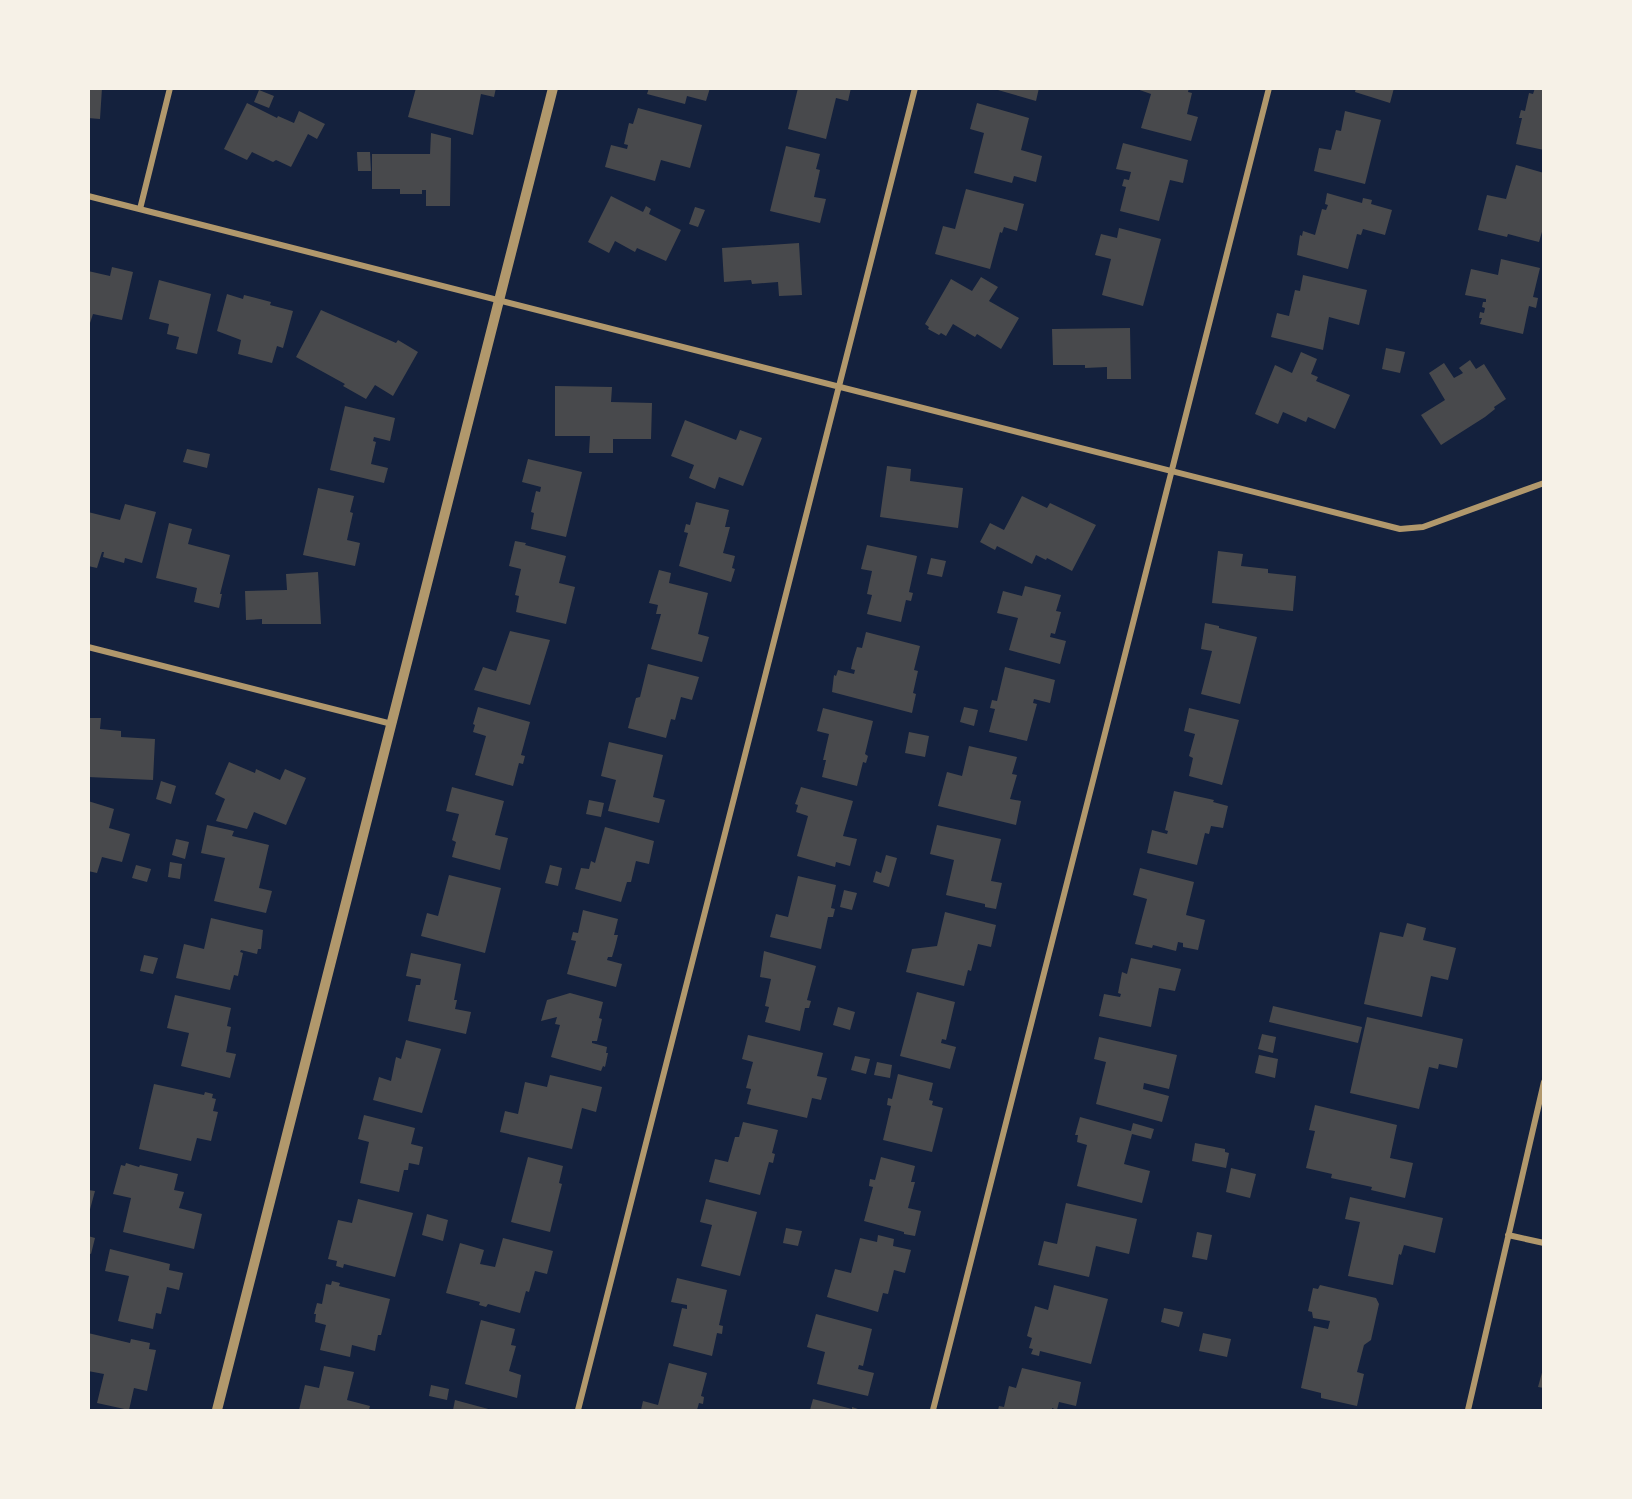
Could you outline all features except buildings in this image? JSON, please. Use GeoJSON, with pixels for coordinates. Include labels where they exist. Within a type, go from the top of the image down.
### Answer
{"type":"FeatureCollection","features":[{"type":"Feature","properties":{"kind":"street"},"geometry":{"type":"LineString","coordinates":[[140,209],[170,88]]}},
{"type":"Feature","properties":{"kind":"street"},"geometry":{"type":"LineString","coordinates":[[217,1410],[554,88]]}},
{"type":"Feature","properties":{"kind":"street"},"geometry":{"type":"LineString","coordinates":[[578,1410],[915,88]]}},
{"type":"Feature","properties":{"kind":"street"},"geometry":{"type":"LineString","coordinates":[[933,1410],[1269,88]]}},
{"type":"Feature","properties":{"kind":"street"},"geometry":{"type":"LineString","coordinates":[[88,196],[1400,529],[1423,527],[1544,483]]}},
{"type":"Feature","properties":{"kind":"street"},"geometry":{"type":"LineString","coordinates":[[88,647],[392,724]]}},
{"type":"Feature","properties":{"kind":"street"},"geometry":{"type":"LineString","coordinates":[[1468,1410],[1544,1082]]}},
{"type":"Feature","properties":{"kind":"street"},"geometry":{"type":"LineString","coordinates":[[1508,1235],[1544,1243]]}}]}
